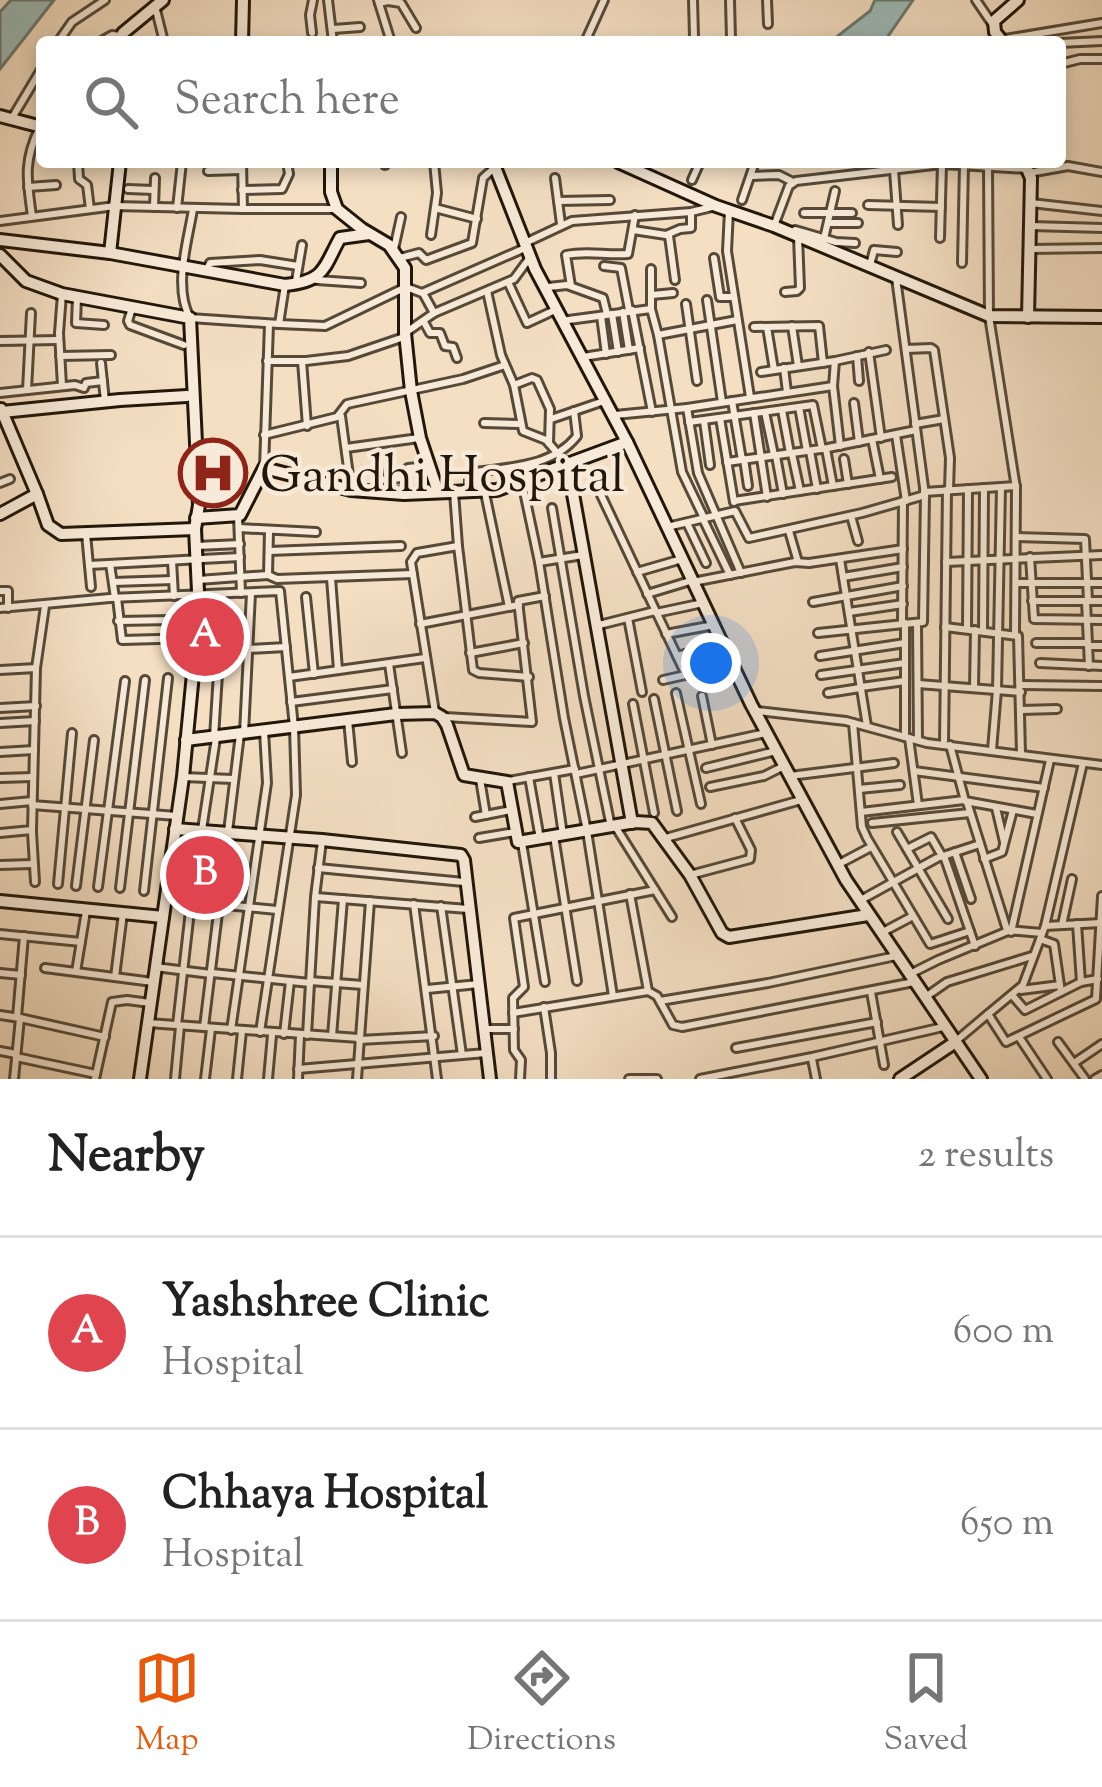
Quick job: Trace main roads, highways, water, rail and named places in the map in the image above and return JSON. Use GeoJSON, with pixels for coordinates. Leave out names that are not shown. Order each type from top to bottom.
{"type":"FeatureCollection","features":[{"type":"Feature","properties":{"kind":"water"},"geometry":{"type":"Polygon","coordinates":[[[11,0],[54,0],[0,69],[0,12],[11,0]]]}},
{"type":"Feature","properties":{"kind":"water"},"geometry":{"type":"Polygon","coordinates":[[[875,0],[913,0],[888,36],[838,36],[870,11],[875,0]]]}},
{"type":"Feature","properties":{"kind":"place","name":"Gandhi Hospital"},"geometry":{"type":"Point","coordinates":[213,473]}},
{"type":"Feature","properties":{"kind":"place","name":"Yashshree Clinic"},"geometry":{"type":"Point","coordinates":[205,637]}},
{"type":"Feature","properties":{"kind":"place","name":"Chhaya Hospital"},"geometry":{"type":"Point","coordinates":[205,875]}}]}
